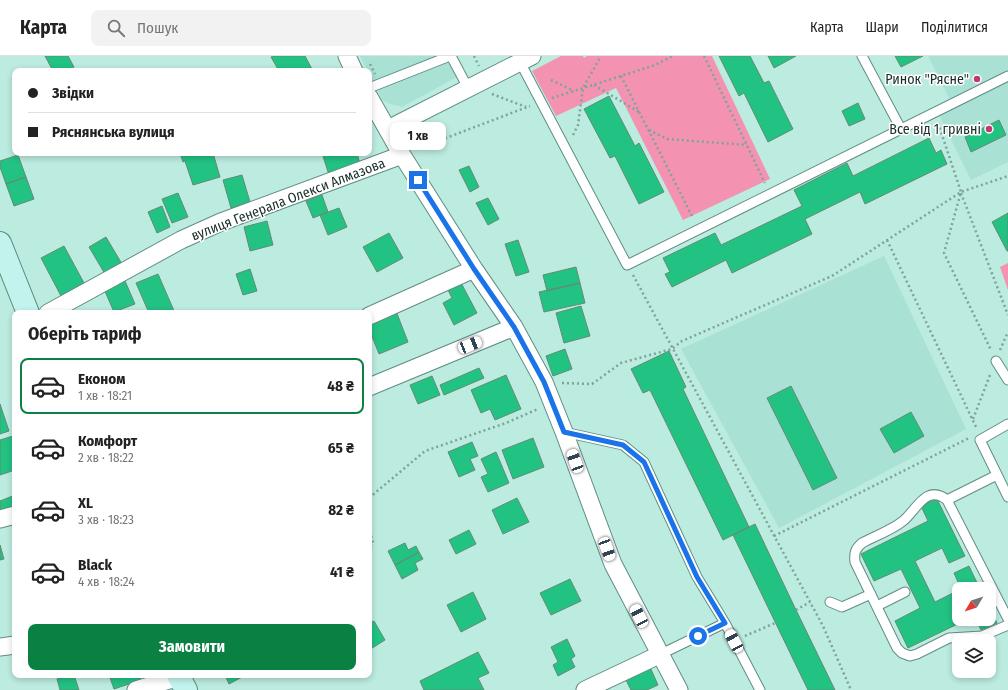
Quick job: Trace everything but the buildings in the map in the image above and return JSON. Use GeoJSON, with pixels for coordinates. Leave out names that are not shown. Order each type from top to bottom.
{"type":"FeatureCollection","features":[{"type":"Feature","properties":{"kind":"main road"},"geometry":{"type":"LineString","coordinates":[[0,243],[27,310]]}},
{"type":"Feature","properties":{"kind":"street"},"geometry":{"type":"LineString","coordinates":[[347,56],[353,68]]}},
{"type":"Feature","properties":{"kind":"street"},"geometry":{"type":"LineString","coordinates":[[388,129],[526,59]]}},
{"type":"Feature","properties":{"kind":"street"},"geometry":{"type":"LineString","coordinates":[[372,102],[402,155],[474,269],[514,327],[544,382],[613,564],[678,690]]}},
{"type":"Feature","properties":{"kind":"street","name":"вулиця Генерала Олекси Алмазова"},"geometry":{"type":"LineString","coordinates":[[53,310],[181,240],[221,222],[402,155]]}},
{"type":"Feature","properties":{"kind":"street"},"geometry":{"type":"LineString","coordinates":[[372,315],[474,269]]}},
{"type":"Feature","properties":{"kind":"street"},"geometry":{"type":"LineString","coordinates":[[372,386],[514,327]]}},
{"type":"Feature","properties":{"kind":"street"},"geometry":{"type":"LineString","coordinates":[[0,519],[12,516]]}},
{"type":"Feature","properties":{"kind":"street"},"geometry":{"type":"LineString","coordinates":[[0,646],[12,646]]}},
{"type":"Feature","properties":{"kind":"street"},"geometry":{"type":"LineString","coordinates":[[585,690],[659,655]]}},
{"type":"Feature","properties":{"kind":"street"},"geometry":{"type":"LineString","coordinates":[[136,690],[181,681]]}},
{"type":"Feature","properties":{"kind":"lane"},"geometry":{"type":"LineString","coordinates":[[372,87],[450,56],[468,88]]}},
{"type":"Feature","properties":{"kind":"lane"},"geometry":{"type":"LineString","coordinates":[[862,56],[901,129]]}},
{"type":"Feature","properties":{"kind":"lane"},"geometry":{"type":"LineString","coordinates":[[526,59],[542,102],[627,265],[1008,76]]}},
{"type":"Feature","properties":{"kind":"lane"},"geometry":{"type":"LineString","coordinates":[[996,361],[1008,380]]}},
{"type":"Feature","properties":{"kind":"lane"},"geometry":{"type":"LineString","coordinates":[[1008,424],[979,437],[1008,497]]}},
{"type":"Feature","properties":{"kind":"lane"},"geometry":{"type":"LineString","coordinates":[[564,432],[623,445],[644,462],[697,577],[725,623],[760,690]]}},
{"type":"Feature","properties":{"kind":"lane"},"geometry":{"type":"LineString","coordinates":[[947,500],[997,475]]}},
{"type":"Feature","properties":{"kind":"lane"},"geometry":{"type":"LineString","coordinates":[[1008,619],[947,500],[941,496],[935,495],[920,501],[903,521],[856,547],[854,554],[855,562],[897,648],[902,653],[910,656],[950,638],[982,636],[1008,625]]}},
{"type":"Feature","properties":{"kind":"lane"},"geometry":{"type":"LineString","coordinates":[[877,606],[905,592]]}},
{"type":"Feature","properties":{"kind":"lane"},"geometry":{"type":"LineString","coordinates":[[830,602],[842,607],[871,594]]}},
{"type":"Feature","properties":{"kind":"lane"},"geometry":{"type":"LineString","coordinates":[[659,655],[725,623]]}},
{"type":"Feature","properties":{"kind":"path"},"geometry":{"type":"LineString","coordinates":[[566,148],[578,125],[583,88],[601,56]]}},
{"type":"Feature","properties":{"kind":"path"},"geometry":{"type":"LineString","coordinates":[[402,155],[542,102],[655,65],[673,56]]}},
{"type":"Feature","properties":{"kind":"path"},"geometry":{"type":"LineString","coordinates":[[704,56],[770,194]]}},
{"type":"Feature","properties":{"kind":"path"},"geometry":{"type":"LineString","coordinates":[[621,76],[698,229]]}},
{"type":"Feature","properties":{"kind":"path"},"geometry":{"type":"LineString","coordinates":[[551,80],[575,91]]}},
{"type":"Feature","properties":{"kind":"path"},"geometry":{"type":"LineString","coordinates":[[593,85],[639,112]]}},
{"type":"Feature","properties":{"kind":"path"},"geometry":{"type":"LineString","coordinates":[[935,112],[960,192],[1008,315]]}},
{"type":"Feature","properties":{"kind":"path"},"geometry":{"type":"LineString","coordinates":[[648,130],[667,139],[747,145]]}},
{"type":"Feature","properties":{"kind":"path"},"geometry":{"type":"LineString","coordinates":[[544,382],[592,384],[621,362],[672,348],[682,341],[832,276],[960,192],[1008,176]]}},
{"type":"Feature","properties":{"kind":"path"},"geometry":{"type":"LineString","coordinates":[[960,192],[944,253],[996,361]]}},
{"type":"Feature","properties":{"kind":"path"},"geometry":{"type":"LineString","coordinates":[[774,536],[979,437],[973,419],[887,240]]}},
{"type":"Feature","properties":{"kind":"path"},"geometry":{"type":"LineString","coordinates":[[627,265],[810,602],[851,690]]}},
{"type":"Feature","properties":{"kind":"path"},"geometry":{"type":"LineString","coordinates":[[973,419],[1008,332]]}},
{"type":"Feature","properties":{"kind":"path"},"geometry":{"type":"LineString","coordinates":[[372,495],[425,451],[506,424],[552,402]]}},
{"type":"Feature","properties":{"kind":"path"},"geometry":{"type":"LineString","coordinates":[[796,610],[810,602]]}},
{"type":"Feature","properties":{"kind":"path"},"geometry":{"type":"LineString","coordinates":[[734,641],[775,622]]}},
{"type":"Feature","properties":{"kind":"shaded area"},"geometry":{"type":"Polygon","coordinates":[[[360,56],[446,56],[457,77],[402,107],[382,100],[372,80],[372,68],[366,68],[360,56]]]}},
{"type":"Feature","properties":{"kind":"shaded area"},"geometry":{"type":"Polygon","coordinates":[[[561,56],[583,56],[584,58],[587,56],[712,56],[770,179],[683,220],[616,88],[556,116],[532,71],[561,56]]]}},
{"type":"Feature","properties":{"kind":"shaded area"},"geometry":{"type":"Polygon","coordinates":[[[928,56],[1008,56],[1008,162],[971,180],[935,107],[952,104],[928,56]]]}},
{"type":"Feature","properties":{"kind":"shaded area"},"geometry":{"type":"Polygon","coordinates":[[[884,256],[966,429],[779,528],[681,349],[884,256]]]}},
{"type":"Feature","properties":{"kind":"shaded area"},"geometry":{"type":"Polygon","coordinates":[[[1008,263],[1008,290],[1000,267],[1008,263]]]}},
{"type":"Feature","properties":{"kind":"place","name":"Ринок \"Рясне\""},"geometry":{"type":"Point","coordinates":[977,79]}},
{"type":"Feature","properties":{"kind":"place","name":"Все від 1 гривні"},"geometry":{"type":"Point","coordinates":[989,129]}},
{"type":"Feature","properties":{"kind":"route"},"geometry":{"type":"LineString","coordinates":[[418,180],[474,269],[514,327],[544,382],[564,432],[623,445],[644,462],[697,577],[725,623],[698,636]]}}]}
